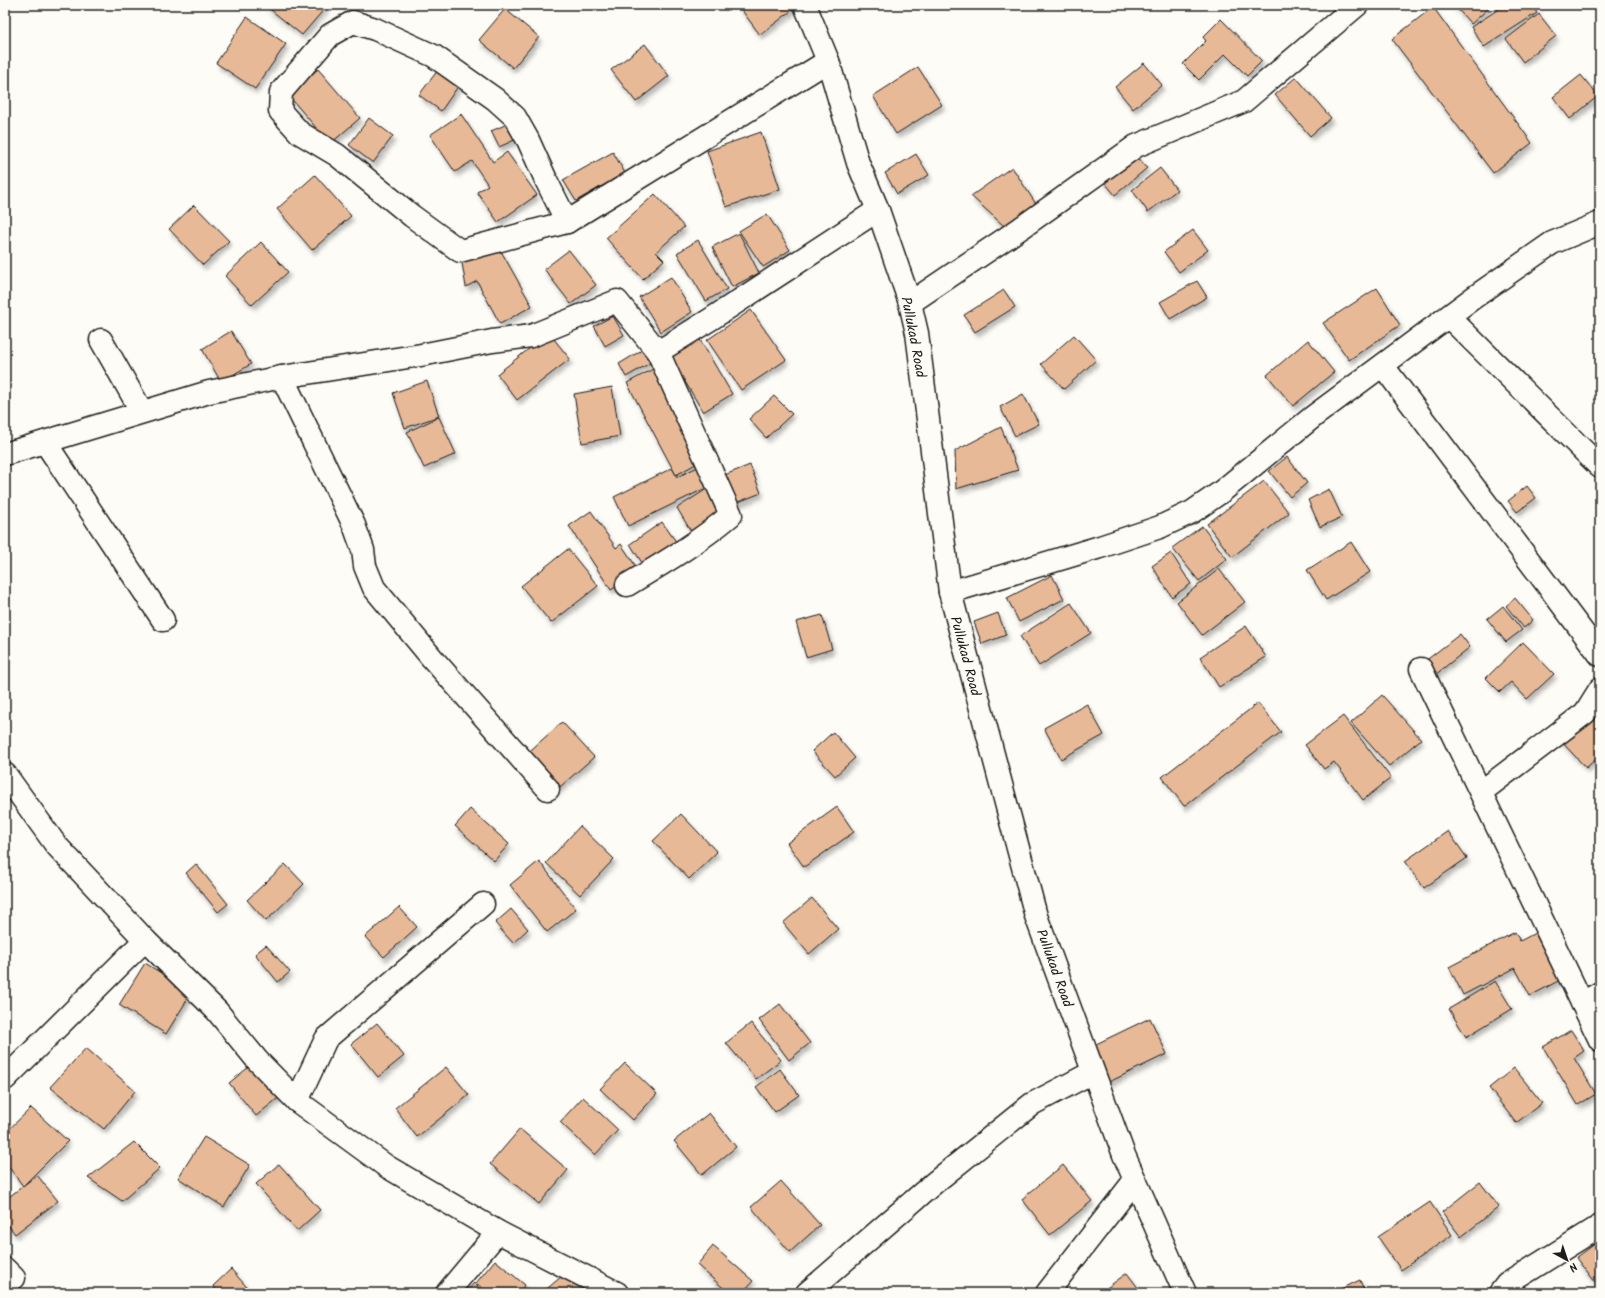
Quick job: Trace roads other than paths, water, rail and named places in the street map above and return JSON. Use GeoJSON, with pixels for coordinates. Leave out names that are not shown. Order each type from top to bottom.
{"type":"FeatureCollection","features":[{"type":"Feature","properties":{"kind":"street","name":"Pullukad Road"},"geometry":{"type":"LineString","coordinates":[[805,5],[828,61],[858,163],[878,210],[910,303],[917,333],[950,592],[1036,916],[1093,1072],[1135,1180],[1185,1293]]}},
{"type":"Feature","properties":{"kind":"street"},"geometry":{"type":"LineString","coordinates":[[910,303],[1021,228],[1136,146],[1244,101],[1357,5]]}},
{"type":"Feature","properties":{"kind":"street"},"geometry":{"type":"LineString","coordinates":[[567,222],[528,140],[515,117],[495,99],[434,56],[375,29],[353,22],[330,35],[281,92],[280,111],[300,133],[336,155],[412,216],[460,251],[567,222],[828,61]]}},
{"type":"Feature","properties":{"kind":"street"},"geometry":{"type":"LineString","coordinates":[[658,352],[711,320],[878,210]]}},
{"type":"Feature","properties":{"kind":"street"},"geometry":{"type":"LineString","coordinates":[[950,592],[1160,527],[1192,512],[1221,492],[1314,416],[1552,243],[1600,223]]}},
{"type":"Feature","properties":{"kind":"street"},"geometry":{"type":"LineString","coordinates":[[5,454],[209,392],[492,341],[531,336],[617,301],[658,352],[731,515],[709,534],[680,554],[628,584]]}},
{"type":"Feature","properties":{"kind":"street"},"geometry":{"type":"LineString","coordinates":[[1449,317],[1600,467]]}},
{"type":"Feature","properties":{"kind":"street"},"geometry":{"type":"LineString","coordinates":[[101,340],[142,412]]}},
{"type":"Feature","properties":{"kind":"street"},"geometry":{"type":"LineString","coordinates":[[1383,366],[1600,655]]}},
{"type":"Feature","properties":{"kind":"street"},"geometry":{"type":"LineString","coordinates":[[282,378],[354,525],[363,550],[365,566],[374,588],[432,658],[548,789]]}},
{"type":"Feature","properties":{"kind":"street"},"geometry":{"type":"LineString","coordinates":[[45,442],[163,620]]}},
{"type":"Feature","properties":{"kind":"street"},"geometry":{"type":"LineString","coordinates":[[1421,669],[1481,792],[1591,998],[1600,1040]]}},
{"type":"Feature","properties":{"kind":"street"},"geometry":{"type":"LineString","coordinates":[[1481,792],[1585,713],[1600,689]]}},
{"type":"Feature","properties":{"kind":"street"},"geometry":{"type":"LineString","coordinates":[[5,774],[56,845],[145,940],[217,1011],[257,1060],[297,1101],[386,1166],[498,1232],[616,1293]]}},
{"type":"Feature","properties":{"kind":"street"},"geometry":{"type":"LineString","coordinates":[[297,1101],[326,1039],[483,904]]}},
{"type":"Feature","properties":{"kind":"street"},"geometry":{"type":"LineString","coordinates":[[5,1079],[145,940]]}},
{"type":"Feature","properties":{"kind":"street"},"geometry":{"type":"LineString","coordinates":[[807,1293],[934,1183],[1032,1104],[1093,1072]]}},
{"type":"Feature","properties":{"kind":"street"},"geometry":{"type":"LineString","coordinates":[[1047,1293],[1135,1180]]}},
{"type":"Feature","properties":{"kind":"street"},"geometry":{"type":"LineString","coordinates":[[1500,1293],[1507,1284],[1600,1226]]}},
{"type":"Feature","properties":{"kind":"street"},"geometry":{"type":"LineString","coordinates":[[447,1293],[498,1232]]}}]}
